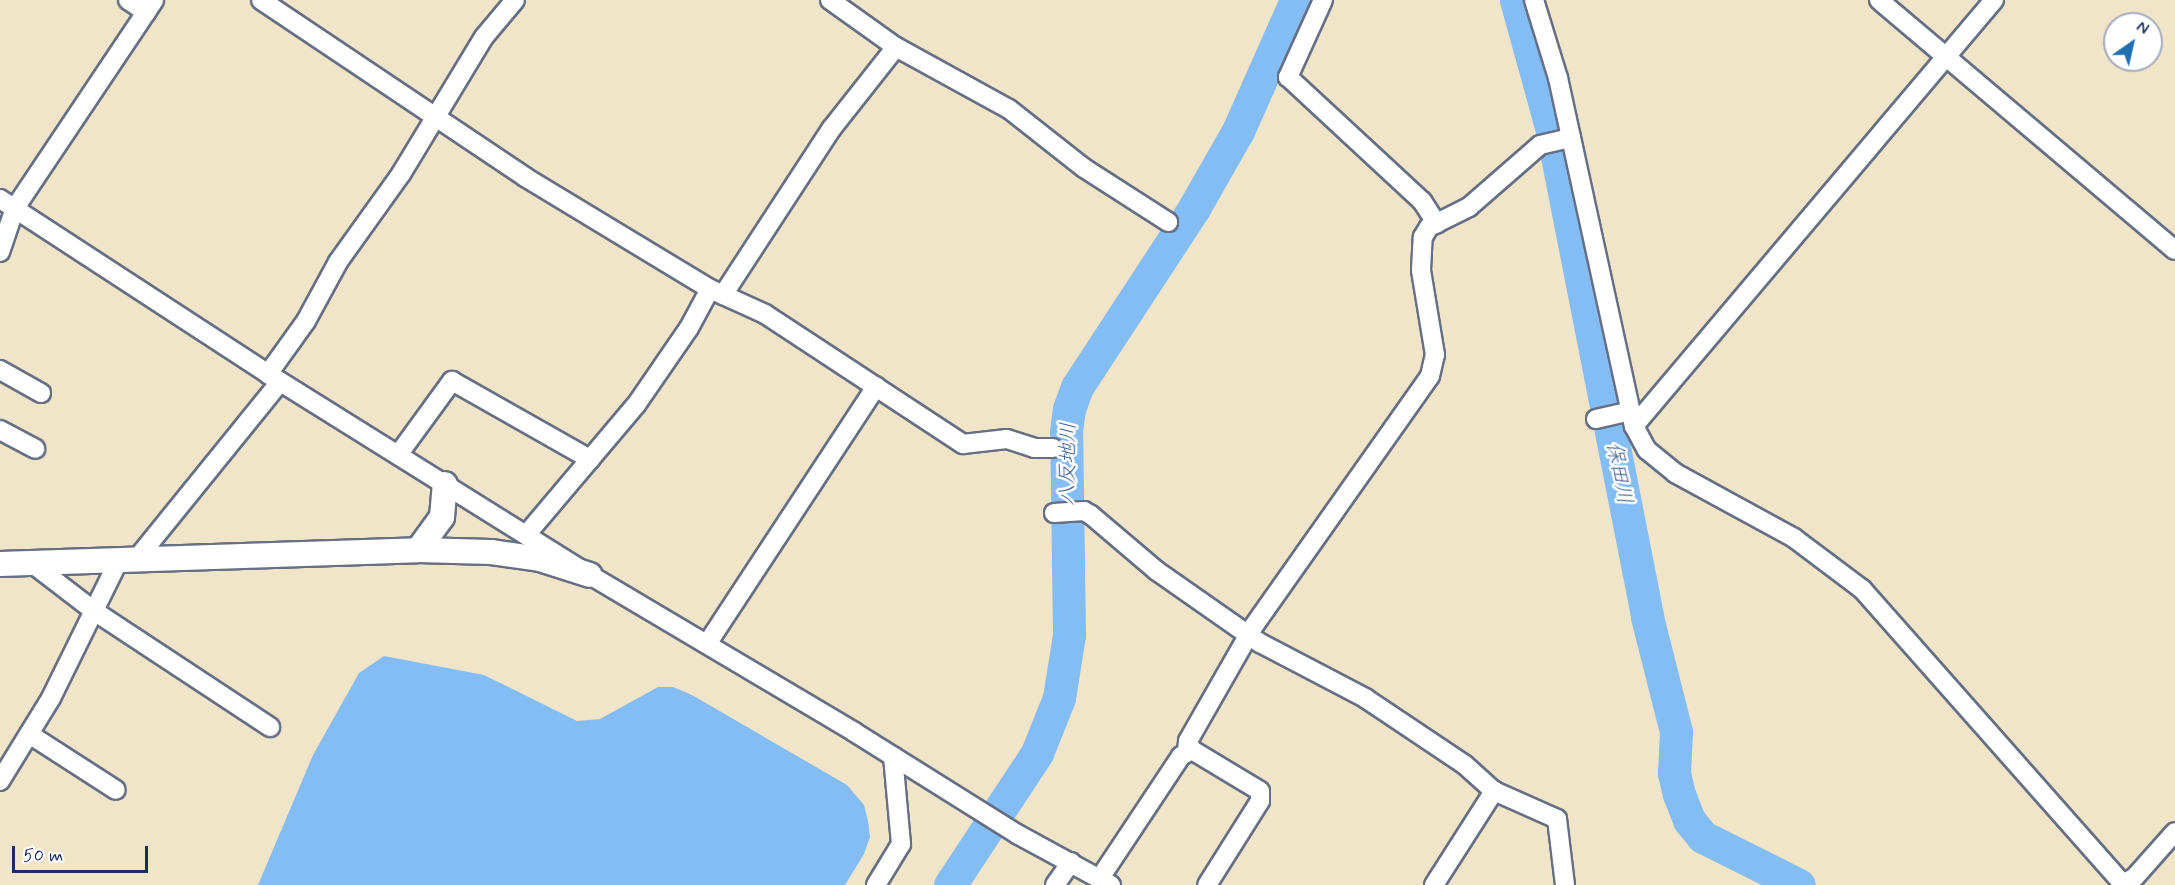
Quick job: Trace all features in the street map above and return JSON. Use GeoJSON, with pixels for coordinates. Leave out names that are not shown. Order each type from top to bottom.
{"type":"FeatureCollection","features":[{"type":"Feature","properties":{"kind":"street"},"geometry":{"type":"LineString","coordinates":[[0,252],[7,203],[150,6],[128,0]]}},
{"type":"Feature","properties":{"kind":"street"},"geometry":{"type":"LineString","coordinates":[[261,0],[525,177],[717,292],[765,314],[963,444],[1007,439],[1034,448],[1053,448]]}},
{"type":"Feature","properties":{"kind":"street"},"geometry":{"type":"LineString","coordinates":[[0,781],[29,734],[94,611],[126,561],[274,378],[338,262],[401,174],[484,37],[515,0]]}},
{"type":"Feature","properties":{"kind":"street"},"geometry":{"type":"LineString","coordinates":[[830,0],[896,47],[1009,109],[1084,168],[1168,222]]}},
{"type":"Feature","properties":{"kind":"street"},"geometry":{"type":"LineString","coordinates":[[1323,0],[1288,77],[1422,201],[1437,224]]}},
{"type":"Feature","properties":{"kind":"street"},"geometry":{"type":"LineString","coordinates":[[1534,0],[1558,78],[1561,140],[1615,418],[1647,450],[1675,473],[1794,538],[1862,589],[2122,885],[2135,877],[2175,832]]}},
{"type":"Feature","properties":{"kind":"street"},"geometry":{"type":"LineString","coordinates":[[1879,0],[2175,250]]}},
{"type":"Feature","properties":{"kind":"street"},"geometry":{"type":"LineString","coordinates":[[1615,418],[1946,56],[1994,0]]}},
{"type":"Feature","properties":{"kind":"street"},"geometry":{"type":"LineString","coordinates":[[526,535],[636,405],[832,128],[896,47]]}},
{"type":"Feature","properties":{"kind":"street"},"geometry":{"type":"LineString","coordinates":[[7,203],[274,378],[526,535],[893,756],[1009,829],[1105,882],[1187,751],[1188,741],[1250,634],[1430,376],[1435,355],[1419,250],[1429,227],[1469,207],[1561,140]]}},
{"type":"Feature","properties":{"kind":"street"},"geometry":{"type":"LineString","coordinates":[[0,370],[41,393]]}},
{"type":"Feature","properties":{"kind":"street"},"geometry":{"type":"LineString","coordinates":[[398,455],[452,381],[590,459]]}},
{"type":"Feature","properties":{"kind":"street"},"geometry":{"type":"LineString","coordinates":[[707,644],[876,387]]}},
{"type":"Feature","properties":{"kind":"street"},"geometry":{"type":"LineString","coordinates":[[0,430],[23,447]]}},
{"type":"Feature","properties":{"kind":"street"},"geometry":{"type":"LineString","coordinates":[[418,550],[442,517],[445,484]]}},
{"type":"Feature","properties":{"kind":"street"},"geometry":{"type":"LineString","coordinates":[[1056,513],[1079,512],[1115,532],[1157,571],[1250,634],[1365,698],[1465,765],[1494,791],[1557,819],[1565,885]]}},
{"type":"Feature","properties":{"kind":"street"},"geometry":{"type":"LineString","coordinates":[[11,562],[126,561],[418,550],[491,552],[540,559],[591,575]]}},
{"type":"Feature","properties":{"kind":"street"},"geometry":{"type":"LineString","coordinates":[[11,562],[94,611],[270,727]]}},
{"type":"Feature","properties":{"kind":"street"},"geometry":{"type":"LineString","coordinates":[[29,734],[116,790]]}},
{"type":"Feature","properties":{"kind":"street"},"geometry":{"type":"LineString","coordinates":[[1187,751],[1202,753],[1260,791],[1260,801],[1207,885]]}},
{"type":"Feature","properties":{"kind":"street"},"geometry":{"type":"LineString","coordinates":[[876,885],[901,844],[893,756]]}},
{"type":"Feature","properties":{"kind":"street"},"geometry":{"type":"LineString","coordinates":[[1434,885],[1494,791]]}},
{"type":"Feature","properties":{"kind":"street"},"geometry":{"type":"LineString","coordinates":[[1055,885],[1071,862]]}},
{"type":"Feature","properties":{"kind":"water"},"geometry":{"type":"Polygon","coordinates":[[[384,656],[484,675],[577,721],[600,719],[658,687],[673,687],[692,695],[847,785],[864,805],[868,821],[870,837],[864,854],[845,885],[258,885],[313,755],[359,673],[384,656]]]}},
{"type":"Feature","properties":{"kind":"waterway","name":"八反地川"},"geometry":{"type":"LineString","coordinates":[[950,885],[1037,753],[1059,698],[1069,635],[1066,432],[1069,409],[1077,387],[1194,208],[1238,131],[1296,0]]}},
{"type":"Feature","properties":{"kind":"waterway","name":"保田川"},"geometry":{"type":"LineString","coordinates":[[1516,0],[1552,131],[1647,617],[1676,732],[1674,773],[1679,794],[1689,820],[1703,837],[1799,885]]}}]}
